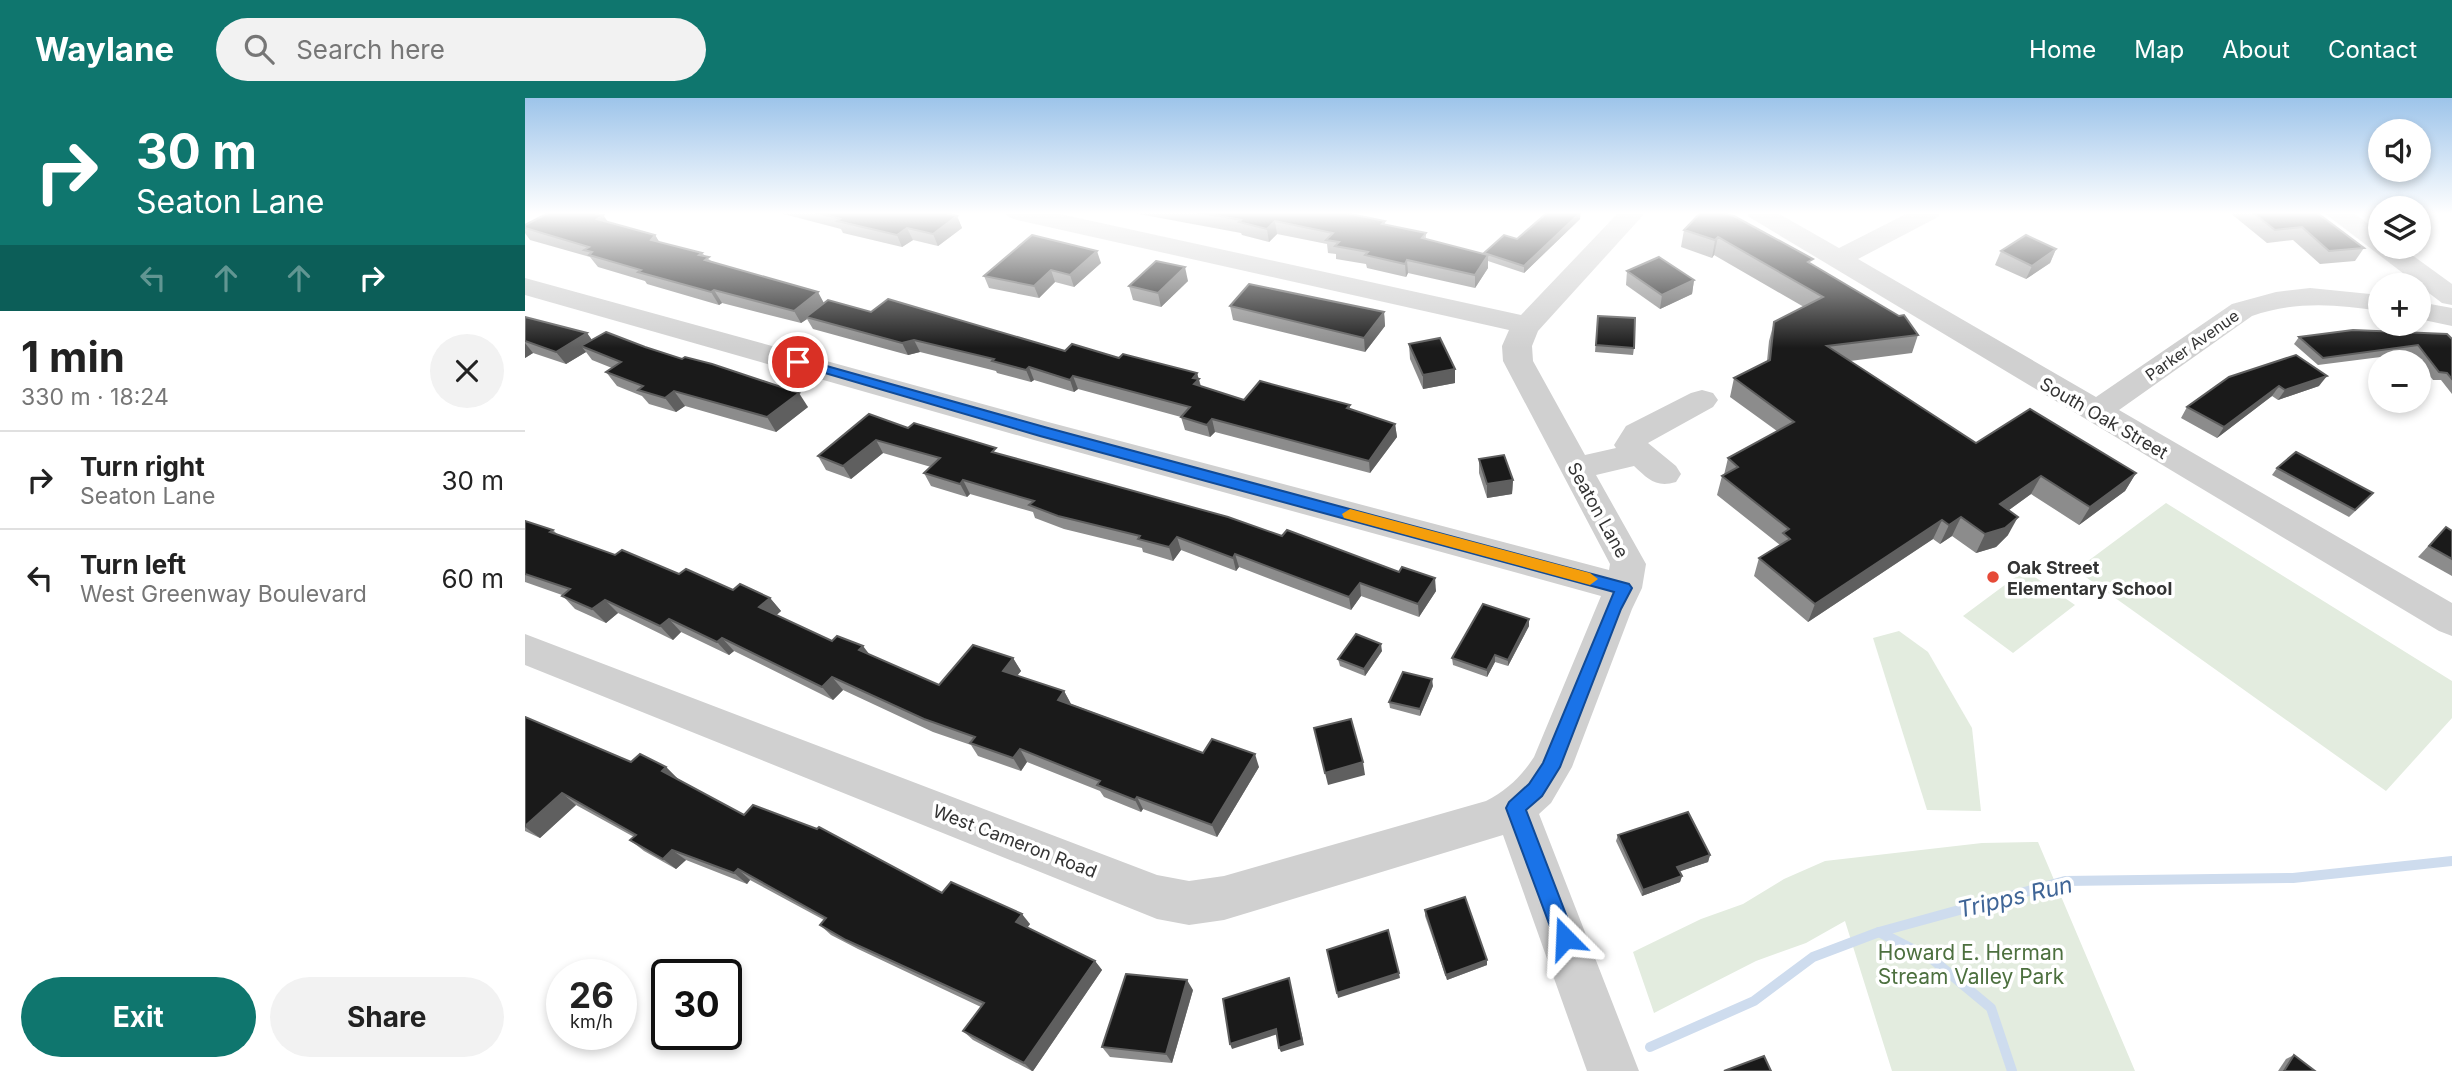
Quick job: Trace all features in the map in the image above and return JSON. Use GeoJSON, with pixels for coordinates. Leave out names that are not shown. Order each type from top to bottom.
{"type":"FeatureCollection","features":[{"type":"Feature","properties":{"kind":"street"},"geometry":{"type":"LineString","coordinates":[[1222,257],[1527,325]]}},
{"type":"Feature","properties":{"kind":"street","name":"Seaton Lane"},"geometry":{"type":"LineString","coordinates":[[1515,808],[1536,790],[1551,767],[1613,609],[1624,588],[1628,564],[1518,361],[1516,349],[1520,334],[1527,325],[1590,257]]}},
{"type":"Feature","properties":{"kind":"street","name":"South Oak Street"},"geometry":{"type":"LineString","coordinates":[[1836,257],[2452,621]]}},
{"type":"Feature","properties":{"kind":"street"},"geometry":{"type":"LineString","coordinates":[[2401,259],[2452,297]]}},
{"type":"Feature","properties":{"kind":"street"},"geometry":{"type":"LineString","coordinates":[[525,286],[1045,432],[1624,588]]}},
{"type":"Feature","properties":{"kind":"street","name":"Parker Avenue"},"geometry":{"type":"LineString","coordinates":[[2095,412],[2242,310],[2257,303],[2312,296],[2368,302]]}},
{"type":"Feature","properties":{"kind":"street"},"geometry":{"type":"LineString","coordinates":[[2431,313],[2452,317]]}},
{"type":"Feature","properties":{"kind":"street"},"geometry":{"type":"LineString","coordinates":[[1575,468],[1652,464],[1630,444],[1637,434],[1702,400]]}},
{"type":"Feature","properties":{"kind":"street","name":"West Cameron Road"},"geometry":{"type":"LineString","coordinates":[[525,649],[1157,897],[1189,903],[1224,898],[1496,818],[1515,808]]}},
{"type":"Feature","properties":{"kind":"street"},"geometry":{"type":"LineString","coordinates":[[1515,808],[1613,1071]]}},
{"type":"Feature","properties":{"kind":"green space"},"geometry":{"type":"Polygon","coordinates":[[[2166,503],[2452,681],[2452,718],[2386,791],[2076,570],[2166,503]]]}},
{"type":"Feature","properties":{"kind":"green space"},"geometry":{"type":"Polygon","coordinates":[[[2025,570],[2075,605],[2013,653],[1963,616],[2025,570]]]}},
{"type":"Feature","properties":{"kind":"green space"},"geometry":{"type":"Polygon","coordinates":[[[1899,631],[1928,652],[1972,728],[1981,811],[1927,810],[1873,638],[1899,631]]]}},
{"type":"Feature","properties":{"kind":"green space","name":"Howard E. Herman Stream Valley Park"},"geometry":{"type":"Polygon","coordinates":[[[2038,842],[2135,1071],[1892,1071],[1845,921],[1806,943],[1756,961],[1654,1013],[1633,952],[1701,919],[1743,904],[1784,879],[1825,861],[1982,843],[2038,842]]]}},
{"type":"Feature","properties":{"kind":"building"},"geometry":{"type":"Polygon","coordinates":[[[597,257],[708,257],[705,260],[818,292],[794,311],[638,272],[641,270],[597,257]]]}},
{"type":"Feature","properties":{"kind":"building"},"geometry":{"type":"Polygon","coordinates":[[[1006,257],[1090,257],[1070,275],[1051,270],[1034,286],[984,276],[1006,257]]]}},
{"type":"Feature","properties":{"kind":"building"},"geometry":{"type":"Polygon","coordinates":[[[1376,257],[1486,257],[1475,275],[1407,260],[1405,264],[1376,257]]]}},
{"type":"Feature","properties":{"kind":"building"},"geometry":{"type":"Polygon","coordinates":[[[1498,257],[1533,257],[1524,266],[1498,257]]]}},
{"type":"Feature","properties":{"kind":"building"},"geometry":{"type":"Polygon","coordinates":[[[1660,257],[1694,280],[1662,295],[1627,271],[1660,257]]]}},
{"type":"Feature","properties":{"kind":"building"},"geometry":{"type":"Polygon","coordinates":[[[1754,257],[1810,257],[1813,259],[1808,262],[1899,316],[1904,315],[1918,335],[1827,346],[1976,443],[2030,409],[2136,473],[2090,507],[2041,476],[2000,504],[2018,517],[2005,528],[1985,534],[1961,517],[1949,525],[1942,520],[1815,604],[1759,558],[1790,539],[1783,533],[1789,529],[1722,476],[1738,467],[1728,458],[1794,422],[1734,378],[1770,360],[1774,322],[1823,297],[1754,257]]]}},
{"type":"Feature","properties":{"kind":"building"},"geometry":{"type":"Polygon","coordinates":[[[2014,257],[2044,257],[2032,266],[2014,257]]]}},
{"type":"Feature","properties":{"kind":"building"},"geometry":{"type":"Polygon","coordinates":[[[1156,261],[1185,267],[1158,293],[1129,286],[1156,261]]]}},
{"type":"Feature","properties":{"kind":"building"},"geometry":{"type":"Polygon","coordinates":[[[1249,284],[1384,312],[1364,338],[1230,306],[1249,284]]]}},
{"type":"Feature","properties":{"kind":"building"},"geometry":{"type":"Polygon","coordinates":[[[888,299],[1065,351],[1072,344],[1119,358],[1123,354],[1197,373],[1193,378],[1199,379],[1194,384],[1244,400],[1260,381],[1350,405],[1347,408],[1395,424],[1369,461],[1212,419],[1207,425],[1181,417],[1190,407],[1073,376],[1070,380],[1029,367],[1026,370],[992,361],[994,359],[914,340],[902,343],[806,317],[828,300],[871,312],[888,299]]]}},
{"type":"Feature","properties":{"kind":"building"},"geometry":{"type":"Polygon","coordinates":[[[1598,316],[1635,318],[1634,348],[1596,345],[1598,316]]]}},
{"type":"Feature","properties":{"kind":"building"},"geometry":{"type":"Polygon","coordinates":[[[525,317],[587,333],[556,352],[525,341],[525,317]]]}},
{"type":"Feature","properties":{"kind":"building"},"geometry":{"type":"Polygon","coordinates":[[[2353,330],[2368,331],[2368,336],[2447,334],[2452,339],[2452,379],[2447,373],[2439,372],[2431,362],[2431,350],[2422,350],[2418,345],[2323,358],[2299,337],[2353,330]]]}},
{"type":"Feature","properties":{"kind":"building"},"geometry":{"type":"Polygon","coordinates":[[[606,332],[682,359],[685,357],[712,364],[799,393],[767,417],[674,391],[665,398],[638,390],[643,386],[606,372],[621,362],[581,346],[606,332]]]}},
{"type":"Feature","properties":{"kind":"building"},"geometry":{"type":"Polygon","coordinates":[[[1440,338],[1455,369],[1423,375],[1409,344],[1440,338]]]}},
{"type":"Feature","properties":{"kind":"building"},"geometry":{"type":"Polygon","coordinates":[[[2296,355],[2327,376],[2285,390],[2279,386],[2224,427],[2187,407],[2229,377],[2296,355]]]}},
{"type":"Feature","properties":{"kind":"building"},"geometry":{"type":"Polygon","coordinates":[[[869,414],[908,428],[914,423],[996,448],[992,452],[1228,517],[1282,536],[1287,530],[1399,572],[1402,567],[1435,578],[1418,604],[1360,583],[1349,597],[1235,554],[1233,558],[1177,537],[1169,547],[1138,539],[1140,536],[1058,516],[1029,505],[1034,501],[963,480],[960,484],[924,473],[940,458],[876,440],[843,466],[818,456],[869,414]]]}},
{"type":"Feature","properties":{"kind":"building"},"geometry":{"type":"Polygon","coordinates":[[[2296,452],[2373,493],[2355,510],[2277,468],[2296,452]]]}},
{"type":"Feature","properties":{"kind":"building"},"geometry":{"type":"Polygon","coordinates":[[[1504,455],[1513,480],[1487,484],[1479,459],[1504,455]]]}},
{"type":"Feature","properties":{"kind":"building"},"geometry":{"type":"Polygon","coordinates":[[[525,521],[615,555],[622,550],[679,574],[686,569],[733,590],[740,584],[770,598],[759,607],[832,641],[837,636],[863,646],[859,650],[939,685],[973,645],[1013,658],[1003,671],[1064,691],[1058,700],[1203,753],[1212,739],[1255,754],[1212,825],[1097,785],[1100,781],[1020,749],[1013,758],[970,743],[975,737],[924,719],[832,677],[822,687],[722,638],[717,642],[669,619],[660,626],[605,600],[592,609],[562,596],[570,589],[525,574],[525,521]]]}},
{"type":"Feature","properties":{"kind":"building"},"geometry":{"type":"Polygon","coordinates":[[[2446,527],[2452,531],[2452,559],[2429,546],[2446,527]]]}},
{"type":"Feature","properties":{"kind":"building"},"geometry":{"type":"Polygon","coordinates":[[[1483,604],[1529,619],[1508,660],[1495,655],[1487,670],[1452,658],[1483,604]]]}},
{"type":"Feature","properties":{"kind":"building"},"geometry":{"type":"Polygon","coordinates":[[[1356,634],[1381,644],[1364,669],[1338,659],[1356,634]]]}},
{"type":"Feature","properties":{"kind":"building"},"geometry":{"type":"Polygon","coordinates":[[[1403,672],[1432,679],[1420,709],[1389,702],[1403,672]]]}},
{"type":"Feature","properties":{"kind":"building"},"geometry":{"type":"Polygon","coordinates":[[[525,717],[631,762],[640,754],[666,767],[662,771],[744,815],[753,805],[817,829],[819,827],[942,893],[951,882],[1022,914],[1016,922],[1095,961],[1024,1063],[963,1031],[984,1003],[846,940],[820,925],[826,918],[738,869],[734,873],[672,850],[663,859],[630,840],[636,835],[562,793],[525,826],[525,717]]]}},
{"type":"Feature","properties":{"kind":"building"},"geometry":{"type":"Polygon","coordinates":[[[1351,719],[1363,762],[1325,773],[1314,728],[1351,719]]]}},
{"type":"Feature","properties":{"kind":"building"},"geometry":{"type":"Polygon","coordinates":[[[1688,812],[1710,855],[1677,867],[1682,876],[1643,890],[1618,835],[1688,812]]]}},
{"type":"Feature","properties":{"kind":"building"},"geometry":{"type":"Polygon","coordinates":[[[1465,897],[1487,960],[1446,975],[1425,910],[1465,897]]]}},
{"type":"Feature","properties":{"kind":"building"},"geometry":{"type":"Polygon","coordinates":[[[1388,930],[1399,973],[1337,993],[1327,950],[1388,930]]]}},
{"type":"Feature","properties":{"kind":"building"},"geometry":{"type":"Polygon","coordinates":[[[1126,974],[1187,980],[1166,1054],[1102,1047],[1126,974]]]}},
{"type":"Feature","properties":{"kind":"building"},"geometry":{"type":"Polygon","coordinates":[[[1289,978],[1302,1040],[1279,1048],[1276,1029],[1230,1044],[1223,999],[1289,978]]]}},
{"type":"Feature","properties":{"kind":"building"},"geometry":{"type":"Polygon","coordinates":[[[2294,1055],[2315,1071],[2284,1071],[2294,1055]]]}},
{"type":"Feature","properties":{"kind":"building"},"geometry":{"type":"Polygon","coordinates":[[[1764,1056],[1771,1071],[1724,1071],[1764,1056]]]}},
{"type":"Feature","properties":{"kind":"waterway","name":"Tripps Run"},"geometry":{"type":"LineString","coordinates":[[1879,932],[2065,881],[2293,878],[2452,861]]}},
{"type":"Feature","properties":{"kind":"waterway","name":"Tripps Run"},"geometry":{"type":"LineString","coordinates":[[1650,1047],[1754,1001],[1813,957],[1879,932]]}},
{"type":"Feature","properties":{"kind":"waterway"},"geometry":{"type":"LineString","coordinates":[[1879,932],[1932,959],[1991,1008],[2012,1071]]}},
{"type":"Feature","properties":{"kind":"slow traffic"},"geometry":{"type":"LineString","coordinates":[[1350,514],[1590,579]]}},
{"type":"Feature","properties":{"kind":"place","name":"Oak Street Elementary School"},"geometry":{"type":"Point","coordinates":[1993,577]}},
{"type":"Feature","properties":{"kind":"route"},"geometry":{"type":"LineString","coordinates":[[798,362],[1045,432],[1624,588],[1613,609],[1551,767],[1536,790],[1515,808],[1565,938]]}}]}
